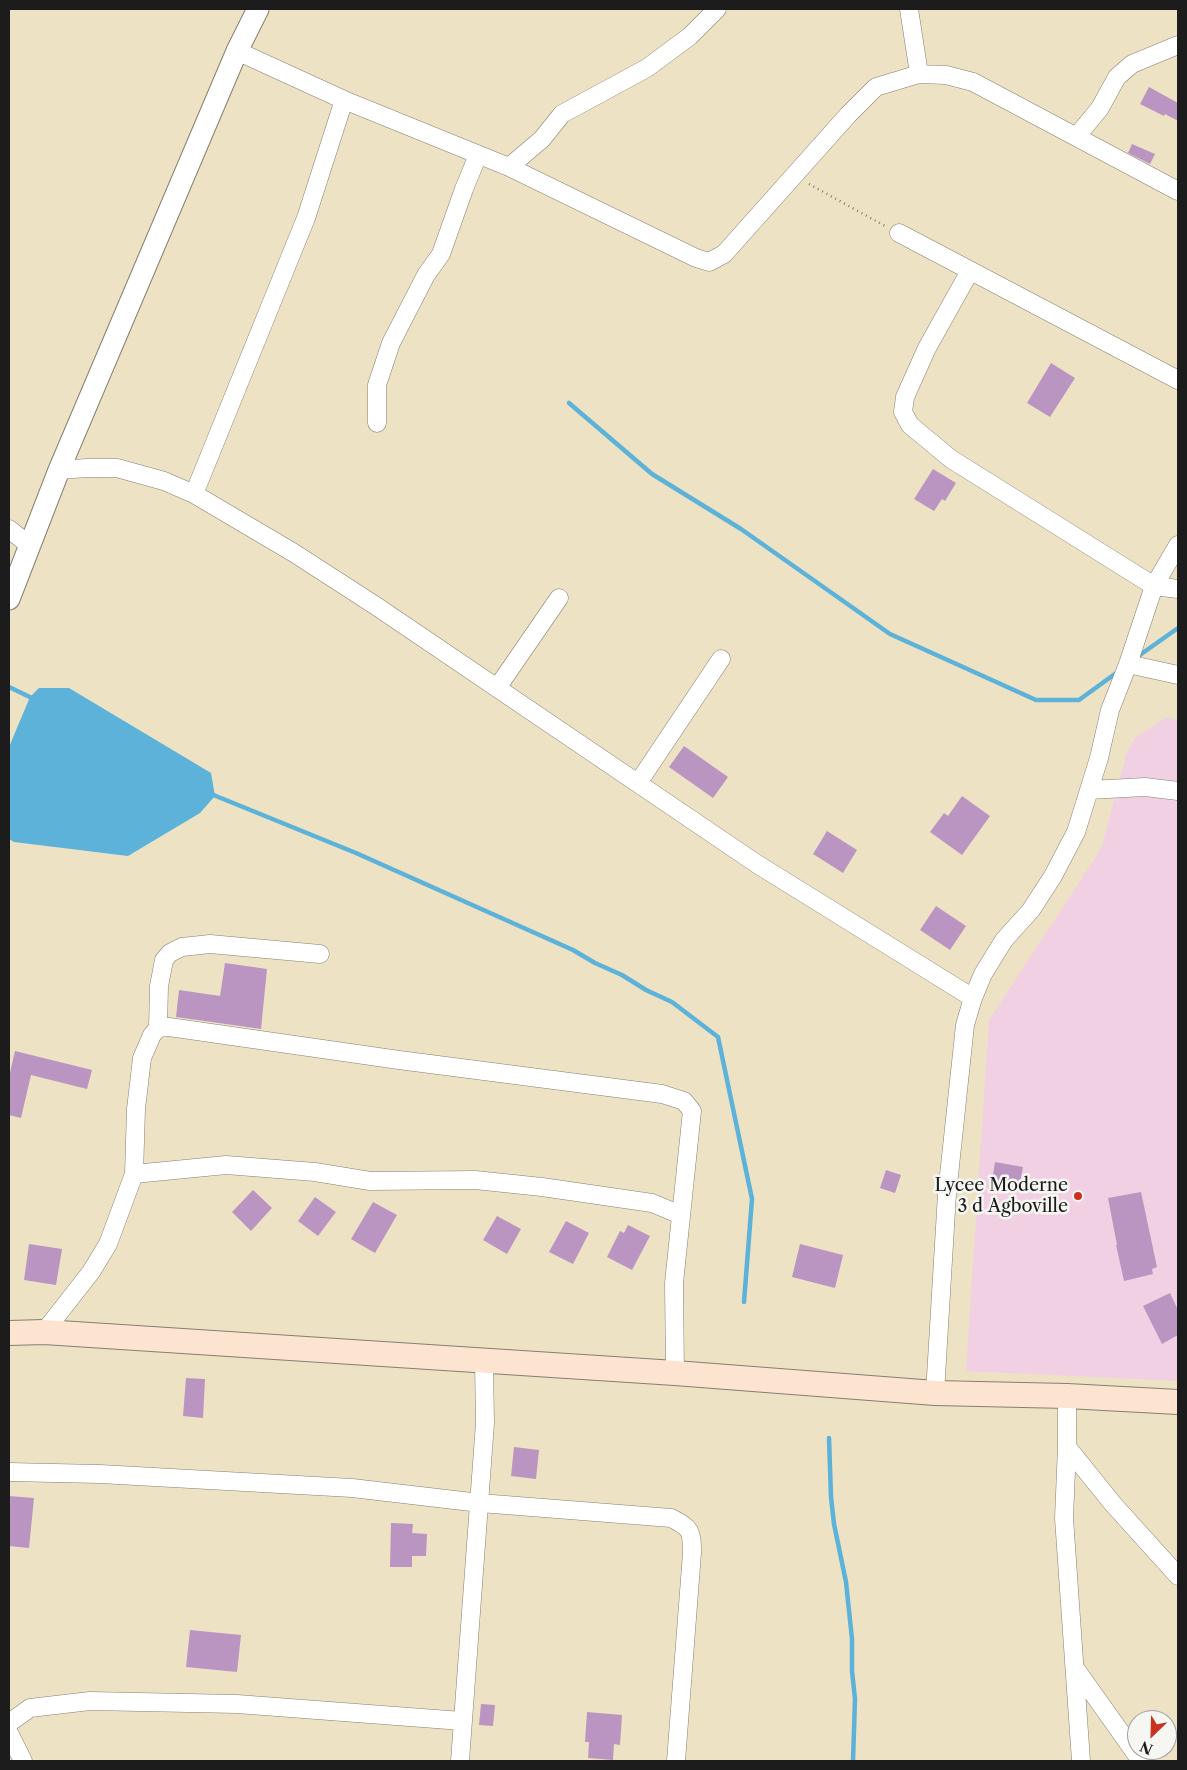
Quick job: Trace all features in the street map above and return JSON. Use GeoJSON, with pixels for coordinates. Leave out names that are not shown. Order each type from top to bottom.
{"type":"FeatureCollection","features":[{"type":"Feature","properties":{"kind":"main road"},"geometry":{"type":"LineString","coordinates":[[9,1333],[44,1332],[935,1393],[1067,1396],[1178,1402]]}},
{"type":"Feature","properties":{"kind":"street"},"geometry":{"type":"LineString","coordinates":[[9,599],[58,470],[237,51],[258,9]]}},
{"type":"Feature","properties":{"kind":"street"},"geometry":{"type":"LineString","coordinates":[[509,167],[542,139],[562,114],[647,68],[690,36],[717,9]]}},
{"type":"Feature","properties":{"kind":"street"},"geometry":{"type":"LineString","coordinates":[[908,9],[919,74]]}},
{"type":"Feature","properties":{"kind":"street"},"geometry":{"type":"LineString","coordinates":[[1077,136],[1100,108],[1117,77],[1132,64],[1178,45]]}},
{"type":"Feature","properties":{"kind":"street"},"geometry":{"type":"LineString","coordinates":[[237,51],[344,100],[509,167],[696,258],[709,262],[724,254],[848,114],[876,88],[919,74],[946,75],[973,82],[1178,191]]}},
{"type":"Feature","properties":{"kind":"street"},"geometry":{"type":"LineString","coordinates":[[194,494],[306,218],[344,100]]}},
{"type":"Feature","properties":{"kind":"street"},"geometry":{"type":"LineString","coordinates":[[377,423],[377,385],[391,343],[426,275],[441,254],[478,155]]}},
{"type":"Feature","properties":{"kind":"street"},"geometry":{"type":"LineString","coordinates":[[899,233],[1178,380]]}},
{"type":"Feature","properties":{"kind":"street"},"geometry":{"type":"LineString","coordinates":[[970,271],[927,348],[905,396],[903,412],[910,425],[951,459],[1154,586],[1178,589]]}},
{"type":"Feature","properties":{"kind":"street"},"geometry":{"type":"LineString","coordinates":[[58,470],[117,468],[164,481],[194,494],[294,553],[360,595],[757,864],[973,998]]}},
{"type":"Feature","properties":{"kind":"street"},"geometry":{"type":"LineString","coordinates":[[9,529],[29,545]]}},
{"type":"Feature","properties":{"kind":"street"},"geometry":{"type":"LineString","coordinates":[[935,1393],[947,1194],[965,1025],[982,974],[998,949],[1031,910],[1076,832],[1100,758],[1110,710],[1128,664],[1154,586],[1178,545]]}},
{"type":"Feature","properties":{"kind":"street"},"geometry":{"type":"LineString","coordinates":[[497,688],[559,598]]}},
{"type":"Feature","properties":{"kind":"street"},"geometry":{"type":"LineString","coordinates":[[638,783],[721,659]]}},
{"type":"Feature","properties":{"kind":"street"},"geometry":{"type":"LineString","coordinates":[[1128,664],[1178,675]]}},
{"type":"Feature","properties":{"kind":"street"},"geometry":{"type":"LineString","coordinates":[[1090,790],[1145,787],[1178,791]]}},
{"type":"Feature","properties":{"kind":"street"},"geometry":{"type":"LineString","coordinates":[[44,1332],[91,1272],[108,1244],[134,1174],[136,1109],[142,1058],[152,1035],[158,1028],[159,986],[164,960],[170,953],[182,948],[210,944],[320,954]]}},
{"type":"Feature","properties":{"kind":"street"},"geometry":{"type":"LineString","coordinates":[[158,1028],[168,1027],[399,1060],[662,1094],[684,1101],[692,1112],[674,1283],[675,1374]]}},
{"type":"Feature","properties":{"kind":"street"},"geometry":{"type":"LineString","coordinates":[[134,1174],[226,1165],[315,1172],[370,1181],[475,1180],[542,1187],[652,1203],[681,1215]]}},
{"type":"Feature","properties":{"kind":"street"},"geometry":{"type":"LineString","coordinates":[[460,1761],[485,1423],[484,1362]]}},
{"type":"Feature","properties":{"kind":"street"},"geometry":{"type":"LineString","coordinates":[[1067,1396],[1064,1518],[1081,1761]]}},
{"type":"Feature","properties":{"kind":"street"},"geometry":{"type":"LineString","coordinates":[[1067,1447],[1113,1504],[1178,1576]]}},
{"type":"Feature","properties":{"kind":"street"},"geometry":{"type":"LineString","coordinates":[[9,1472],[100,1474],[352,1488],[480,1503],[671,1518],[684,1525],[692,1535],[676,1761]]}},
{"type":"Feature","properties":{"kind":"street"},"geometry":{"type":"LineString","coordinates":[[1074,1667],[1141,1761]]}},
{"type":"Feature","properties":{"kind":"street"},"geometry":{"type":"LineString","coordinates":[[9,1723],[30,1708],[90,1701],[237,1704],[462,1720]]}},
{"type":"Feature","properties":{"kind":"street"},"geometry":{"type":"LineString","coordinates":[[9,1733],[23,1761]]}},
{"type":"Feature","properties":{"kind":"path"},"geometry":{"type":"LineString","coordinates":[[795,176],[899,233]]}},
{"type":"Feature","properties":{"kind":"shaded area","name":"Lycee Moderne 3 d Agboville"},"geometry":{"type":"Polygon","coordinates":[[[1167,717],[1178,720],[1178,1381],[966,1371],[989,1020],[1101,849],[1127,752],[1135,738],[1167,717]]]}},
{"type":"Feature","properties":{"kind":"water"},"geometry":{"type":"Polygon","coordinates":[[[39,688],[69,688],[211,773],[215,796],[200,813],[128,856],[14,842],[9,839],[9,747],[30,697],[39,688]]]}},
{"type":"Feature","properties":{"kind":"building"},"geometry":{"type":"Polygon","coordinates":[[[1149,87],[1178,103],[1178,121],[1140,104],[1149,87]]]}},
{"type":"Feature","properties":{"kind":"building"},"geometry":{"type":"Polygon","coordinates":[[[1132,144],[1155,154],[1150,164],[1128,153],[1132,144]]]}},
{"type":"Feature","properties":{"kind":"building"},"geometry":{"type":"Polygon","coordinates":[[[1051,363],[1075,378],[1050,417],[1027,403],[1051,363]]]}},
{"type":"Feature","properties":{"kind":"building"},"geometry":{"type":"Polygon","coordinates":[[[933,469],[956,483],[945,501],[942,499],[934,511],[914,499],[933,469]]]}},
{"type":"Feature","properties":{"kind":"building"},"geometry":{"type":"Polygon","coordinates":[[[684,746],[728,777],[713,798],[669,767],[684,746]]]}},
{"type":"Feature","properties":{"kind":"building"},"geometry":{"type":"Polygon","coordinates":[[[962,796],[990,816],[962,855],[930,832],[944,813],[948,816],[962,796]]]}},
{"type":"Feature","properties":{"kind":"building"},"geometry":{"type":"Polygon","coordinates":[[[827,831],[857,850],[843,873],[813,854],[827,831]]]}},
{"type":"Feature","properties":{"kind":"building"},"geometry":{"type":"Polygon","coordinates":[[[936,906],[966,926],[950,950],[920,930],[936,906]]]}},
{"type":"Feature","properties":{"kind":"building"},"geometry":{"type":"Polygon","coordinates":[[[225,963],[267,969],[261,1029],[176,1017],[179,990],[220,996],[225,963]]]}},
{"type":"Feature","properties":{"kind":"building"},"geometry":{"type":"Polygon","coordinates":[[[15,1051],[92,1070],[87,1089],[31,1075],[21,1118],[9,1115],[9,1077],[15,1051]]]}},
{"type":"Feature","properties":{"kind":"building"},"geometry":{"type":"Polygon","coordinates":[[[995,1162],[1023,1167],[1018,1192],[991,1187],[995,1162]]]}},
{"type":"Feature","properties":{"kind":"building"},"geometry":{"type":"Polygon","coordinates":[[[886,1170],[901,1175],[895,1193],[880,1188],[886,1170]]]}},
{"type":"Feature","properties":{"kind":"building"},"geometry":{"type":"Polygon","coordinates":[[[253,1190],[272,1208],[251,1231],[232,1212],[253,1190]]]}},
{"type":"Feature","properties":{"kind":"building"},"geometry":{"type":"Polygon","coordinates":[[[1141,1192],[1157,1267],[1152,1269],[1153,1274],[1124,1281],[1108,1198],[1141,1192]]]}},
{"type":"Feature","properties":{"kind":"building"},"geometry":{"type":"Polygon","coordinates":[[[315,1197],[336,1212],[318,1236],[298,1221],[315,1197]]]}},
{"type":"Feature","properties":{"kind":"building"},"geometry":{"type":"Polygon","coordinates":[[[373,1202],[397,1215],[375,1253],[351,1239],[373,1202]]]}},
{"type":"Feature","properties":{"kind":"building"},"geometry":{"type":"Polygon","coordinates":[[[497,1216],[521,1229],[507,1254],[483,1240],[497,1216]]]}},
{"type":"Feature","properties":{"kind":"building"},"geometry":{"type":"Polygon","coordinates":[[[566,1221],[589,1233],[573,1264],[549,1252],[566,1221]]]}},
{"type":"Feature","properties":{"kind":"building"},"geometry":{"type":"Polygon","coordinates":[[[628,1225],[650,1236],[632,1270],[607,1257],[620,1231],[624,1233],[628,1225]]]}},
{"type":"Feature","properties":{"kind":"building"},"geometry":{"type":"Polygon","coordinates":[[[29,1244],[62,1249],[56,1285],[24,1280],[29,1244]]]}},
{"type":"Feature","properties":{"kind":"building"},"geometry":{"type":"Polygon","coordinates":[[[800,1244],[843,1255],[835,1288],[792,1277],[800,1244]]]}},
{"type":"Feature","properties":{"kind":"building"},"geometry":{"type":"Polygon","coordinates":[[[1170,1293],[1178,1310],[1178,1335],[1162,1344],[1143,1306],[1170,1293]]]}},
{"type":"Feature","properties":{"kind":"building"},"geometry":{"type":"Polygon","coordinates":[[[186,1378],[205,1379],[203,1418],[183,1416],[186,1378]]]}},
{"type":"Feature","properties":{"kind":"building"},"geometry":{"type":"Polygon","coordinates":[[[514,1447],[539,1450],[536,1479],[511,1476],[514,1447]]]}},
{"type":"Feature","properties":{"kind":"building"},"geometry":{"type":"Polygon","coordinates":[[[9,1496],[34,1498],[29,1548],[9,1546],[9,1496]]]}},
{"type":"Feature","properties":{"kind":"building"},"geometry":{"type":"Polygon","coordinates":[[[391,1523],[413,1524],[412,1533],[427,1534],[426,1556],[412,1556],[412,1567],[390,1567],[391,1523]]]}},
{"type":"Feature","properties":{"kind":"building"},"geometry":{"type":"Polygon","coordinates":[[[190,1630],[241,1635],[237,1672],[186,1667],[190,1630]]]}},
{"type":"Feature","properties":{"kind":"building"},"geometry":{"type":"Polygon","coordinates":[[[481,1704],[495,1705],[493,1726],[479,1725],[481,1704]]]}},
{"type":"Feature","properties":{"kind":"building"},"geometry":{"type":"Polygon","coordinates":[[[587,1712],[622,1715],[620,1745],[614,1744],[613,1760],[588,1758],[589,1742],[585,1742],[587,1712]]]}},
{"type":"Feature","properties":{"kind":"waterway"},"geometry":{"type":"LineString","coordinates":[[569,403],[652,474],[741,529],[890,634],[1036,700],[1079,700],[1119,671]]}},
{"type":"Feature","properties":{"kind":"waterway"},"geometry":{"type":"LineString","coordinates":[[1137,657],[1178,628]]}},
{"type":"Feature","properties":{"kind":"waterway"},"geometry":{"type":"LineString","coordinates":[[9,687],[34,699]]}},
{"type":"Feature","properties":{"kind":"waterway"},"geometry":{"type":"LineString","coordinates":[[211,794],[356,853],[573,950],[672,1002],[718,1037],[752,1199],[744,1302]]}},
{"type":"Feature","properties":{"kind":"waterway"},"geometry":{"type":"LineString","coordinates":[[829,1438],[834,1524],[846,1582],[852,1639],[852,1671],[855,1699],[853,1761]]}},
{"type":"Feature","properties":{"kind":"place","name":"Lycee Moderne 3 d Agboville"},"geometry":{"type":"Point","coordinates":[1078,1196]}}]}
